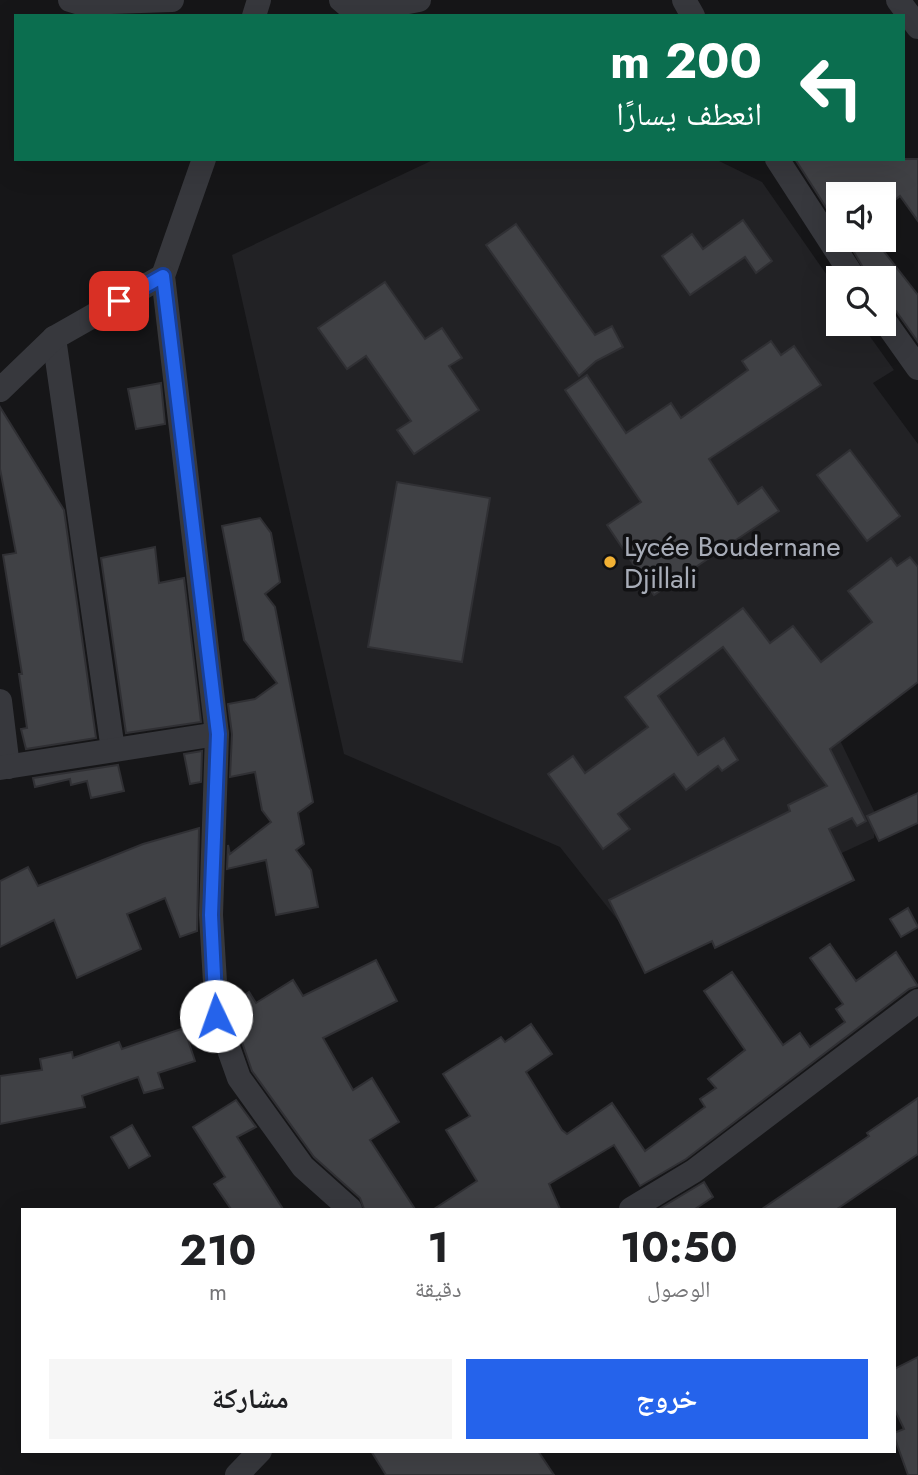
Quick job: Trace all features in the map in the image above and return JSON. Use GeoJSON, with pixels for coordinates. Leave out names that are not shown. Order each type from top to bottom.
{"type":"FeatureCollection","features":[{"type":"Feature","properties":{"kind":"street"},"geometry":{"type":"LineString","coordinates":[[70,0],[80,3],[172,0]]}},
{"type":"Feature","properties":{"kind":"street"},"geometry":{"type":"LineString","coordinates":[[341,0],[355,12],[419,0]]}},
{"type":"Feature","properties":{"kind":"street"},"geometry":{"type":"LineString","coordinates":[[898,0],[918,27]]}},
{"type":"Feature","properties":{"kind":"street"},"geometry":{"type":"LineString","coordinates":[[203,161],[163,276],[218,734],[211,915],[216,1016],[239,1078],[303,1167],[349,1208]]}},
{"type":"Feature","properties":{"kind":"street"},"geometry":{"type":"LineString","coordinates":[[778,161],[846,266]]}},
{"type":"Feature","properties":{"kind":"street"},"geometry":{"type":"LineString","coordinates":[[0,390],[54,338],[163,276]]}},
{"type":"Feature","properties":{"kind":"street"},"geometry":{"type":"LineString","coordinates":[[895,336],[918,368]]}},
{"type":"Feature","properties":{"kind":"street"},"geometry":{"type":"LineString","coordinates":[[54,338],[113,750]]}},
{"type":"Feature","properties":{"kind":"street"},"geometry":{"type":"LineString","coordinates":[[0,701],[4,768],[218,734]]}},
{"type":"Feature","properties":{"kind":"street"},"geometry":{"type":"LineString","coordinates":[[633,1208],[694,1171],[918,1001]]}},
{"type":"Feature","properties":{"kind":"street"},"geometry":{"type":"LineString","coordinates":[[237,1475],[258,1453]]}},
{"type":"Feature","properties":{"kind":"shaded area","name":"Lycée Boudernane Djillali"},"geometry":{"type":"Polygon","coordinates":[[[431,161],[719,161],[762,182],[826,274],[826,336],[870,336],[894,370],[873,383],[918,444],[918,679],[837,734],[876,815],[874,838],[639,947],[560,847],[344,754],[232,255],[431,161]]]}},
{"type":"Feature","properties":{"kind":"building"},"geometry":{"type":"Polygon","coordinates":[[[918,159],[918,221],[900,196],[896,199],[896,182],[826,182],[826,207],[796,161],[918,159]]]}},
{"type":"Feature","properties":{"kind":"building"},"geometry":{"type":"Polygon","coordinates":[[[743,220],[772,261],[756,273],[745,257],[690,295],[662,256],[692,234],[703,249],[743,220]]]}},
{"type":"Feature","properties":{"kind":"building"},"geometry":{"type":"Polygon","coordinates":[[[516,224],[595,335],[612,326],[623,347],[596,361],[579,376],[486,245],[516,224]]]}},
{"type":"Feature","properties":{"kind":"building"},"geometry":{"type":"Polygon","coordinates":[[[854,252],[884,252],[895,266],[862,266],[854,252]]]}},
{"type":"Feature","properties":{"kind":"building"},"geometry":{"type":"Polygon","coordinates":[[[896,267],[918,295],[918,342],[896,311],[896,267]]]}},
{"type":"Feature","properties":{"kind":"building"},"geometry":{"type":"Polygon","coordinates":[[[385,282],[425,339],[442,328],[462,358],[449,366],[479,410],[414,454],[397,430],[411,421],[366,356],[347,369],[318,328],[385,282]]]}},
{"type":"Feature","properties":{"kind":"building"},"geometry":{"type":"Polygon","coordinates":[[[771,341],[781,355],[794,346],[821,385],[709,459],[738,504],[762,487],[779,511],[654,595],[607,525],[641,502],[565,390],[587,375],[626,433],[671,403],[681,418],[748,370],[742,361],[771,341]]]}},
{"type":"Feature","properties":{"kind":"building"},"geometry":{"type":"Polygon","coordinates":[[[161,383],[165,424],[136,429],[128,389],[161,383]]]}},
{"type":"Feature","properties":{"kind":"building"},"geometry":{"type":"Polygon","coordinates":[[[0,407],[64,510],[96,738],[26,749],[21,729],[27,728],[19,674],[22,674],[3,555],[16,553],[0,469],[0,407]]]}},
{"type":"Feature","properties":{"kind":"building"},"geometry":{"type":"Polygon","coordinates":[[[850,450],[900,516],[867,541],[817,475],[850,450]]]}},
{"type":"Feature","properties":{"kind":"building"},"geometry":{"type":"Polygon","coordinates":[[[397,482],[490,498],[462,662],[368,647],[397,482]]]}},
{"type":"Feature","properties":{"kind":"building"},"geometry":{"type":"Polygon","coordinates":[[[260,518],[271,533],[280,582],[265,594],[275,607],[313,802],[298,813],[304,844],[296,850],[311,870],[318,907],[276,915],[266,860],[227,869],[228,845],[230,854],[271,822],[262,810],[255,772],[230,777],[232,734],[228,704],[255,699],[277,683],[244,640],[222,526],[260,518]]]}},
{"type":"Feature","properties":{"kind":"building"},"geometry":{"type":"Polygon","coordinates":[[[155,547],[159,583],[184,578],[201,722],[126,733],[101,558],[155,547]]]}},
{"type":"Feature","properties":{"kind":"building"},"geometry":{"type":"Polygon","coordinates":[[[910,557],[918,567],[918,682],[830,749],[866,821],[857,826],[852,818],[829,829],[854,880],[715,948],[712,941],[645,973],[609,900],[790,811],[788,805],[827,786],[723,647],[658,696],[698,755],[724,738],[738,760],[722,771],[718,766],[686,790],[674,774],[618,814],[630,829],[603,849],[548,774],[573,756],[585,773],[648,727],[625,697],[743,608],[770,643],[793,626],[821,662],[872,622],[848,591],[891,558],[897,566],[910,557]]]}},
{"type":"Feature","properties":{"kind":"building"},"geometry":{"type":"Polygon","coordinates":[[[202,751],[201,782],[190,784],[184,754],[202,751]]]}},
{"type":"Feature","properties":{"kind":"building"},"geometry":{"type":"Polygon","coordinates":[[[118,765],[124,791],[91,798],[87,781],[71,785],[70,779],[35,787],[33,778],[118,765]]]}},
{"type":"Feature","properties":{"kind":"building"},"geometry":{"type":"Polygon","coordinates":[[[918,793],[918,823],[879,841],[867,816],[918,793]]]}},
{"type":"Feature","properties":{"kind":"building"},"geometry":{"type":"Polygon","coordinates":[[[199,828],[197,931],[180,937],[165,898],[127,914],[141,949],[77,978],[54,920],[0,947],[0,881],[28,867],[38,886],[143,844],[199,828]]]}},
{"type":"Feature","properties":{"kind":"building"},"geometry":{"type":"Polygon","coordinates":[[[908,908],[918,927],[901,937],[890,919],[908,908]]]}},
{"type":"Feature","properties":{"kind":"building"},"geometry":{"type":"Polygon","coordinates":[[[830,944],[856,981],[896,952],[918,986],[909,989],[686,1159],[640,1186],[614,1145],[549,1184],[560,1208],[436,1208],[477,1181],[446,1130],[470,1116],[443,1074],[501,1037],[505,1042],[531,1024],[552,1054],[526,1072],[562,1130],[567,1134],[612,1103],[645,1151],[705,1107],[700,1099],[716,1088],[708,1079],[745,1050],[704,991],[732,972],[783,1045],[800,1033],[810,1047],[845,1022],[836,1009],[843,1004],[810,958],[830,944]]]}},
{"type":"Feature","properties":{"kind":"building"},"geometry":{"type":"Polygon","coordinates":[[[376,960],[397,1001],[323,1038],[353,1090],[372,1078],[399,1122],[370,1140],[414,1208],[364,1208],[360,1198],[314,1157],[252,1071],[231,1004],[249,992],[256,1003],[293,980],[303,996],[376,960]]]}},
{"type":"Feature","properties":{"kind":"building"},"geometry":{"type":"Polygon","coordinates":[[[184,1028],[195,1061],[158,1073],[163,1088],[144,1093],[138,1077],[82,1096],[85,1107],[0,1124],[0,1076],[42,1070],[40,1059],[72,1052],[73,1058],[119,1042],[122,1049],[184,1028]]]}},
{"type":"Feature","properties":{"kind":"building"},"geometry":{"type":"Polygon","coordinates":[[[918,1098],[918,1154],[838,1208],[763,1208],[869,1136],[867,1133],[918,1098]]]}},
{"type":"Feature","properties":{"kind":"building"},"geometry":{"type":"Polygon","coordinates":[[[236,1100],[256,1127],[237,1137],[282,1208],[230,1208],[214,1184],[225,1177],[193,1127],[236,1100]]]}},
{"type":"Feature","properties":{"kind":"building"},"geometry":{"type":"Polygon","coordinates":[[[132,1125],[150,1156],[129,1168],[111,1137],[132,1125]]]}},
{"type":"Feature","properties":{"kind":"building"},"geometry":{"type":"Polygon","coordinates":[[[704,1182],[713,1197],[696,1208],[661,1208],[704,1182]]]}},
{"type":"Feature","properties":{"kind":"building"},"geometry":{"type":"Polygon","coordinates":[[[918,1357],[918,1475],[908,1475],[896,1442],[896,1432],[904,1429],[896,1412],[896,1368],[918,1357]]]}},
{"type":"Feature","properties":{"kind":"building"},"geometry":{"type":"Polygon","coordinates":[[[372,1453],[539,1453],[554,1475],[386,1475],[372,1453]]]}},
{"type":"Feature","properties":{"kind":"place","name":"Lycée Boudernane Djillali"},"geometry":{"type":"Point","coordinates":[610,562]}},
{"type":"Feature","properties":{"kind":"route"},"geometry":{"type":"LineString","coordinates":[[119,301],[163,276],[218,734],[211,915],[216,1016]]}}]}
